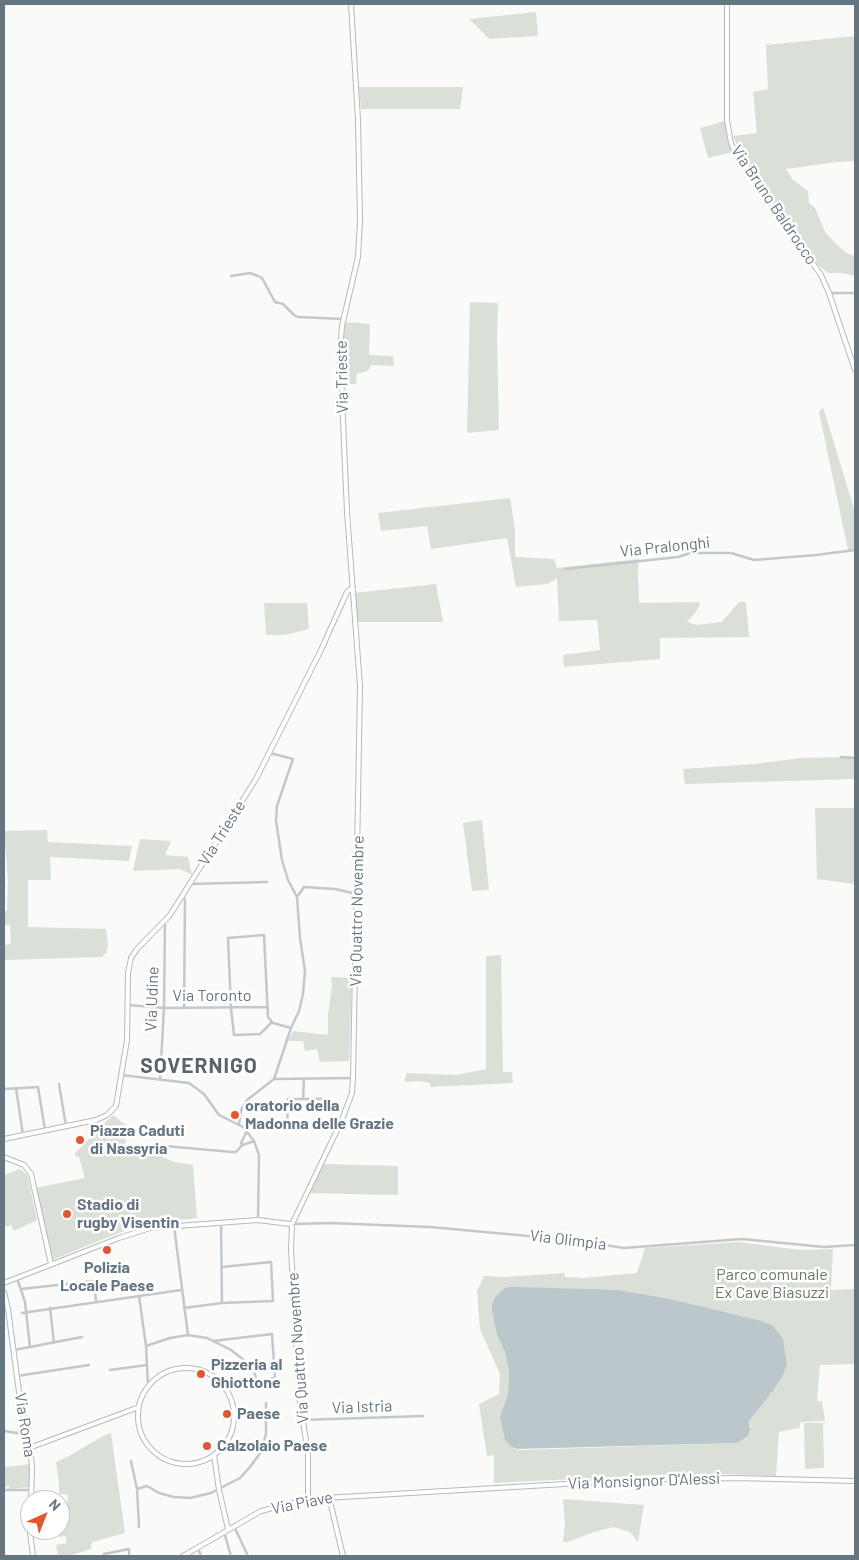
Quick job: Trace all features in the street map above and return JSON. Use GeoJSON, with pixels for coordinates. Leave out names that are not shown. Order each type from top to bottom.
{"type":"FeatureCollection","features":[{"type":"Feature","properties":{"kind":"main road","name":"Via Trieste"},"geometry":{"type":"LineString","coordinates":[[66,1126],[96,1120],[111,1112],[117,1101],[127,1040],[128,973],[131,958],[137,949],[165,921],[256,779],[348,590],[353,587],[347,512],[340,352],[344,319],[358,256],[360,221],[358,120],[351,4]]}},
{"type":"Feature","properties":{"kind":"main road","name":"Via Bruno Baldrocco"},"geometry":{"type":"LineString","coordinates":[[727,4],[729,136],[735,152],[821,275],[855,370]]}},
{"type":"Feature","properties":{"kind":"main road","name":"Via Quattro Novembre"},"geometry":{"type":"LineString","coordinates":[[308,1499],[308,1452],[302,1420],[291,1230],[292,1224],[341,1122],[352,1093],[360,686],[353,587]]}},
{"type":"Feature","properties":{"kind":"main road"},"geometry":{"type":"LineString","coordinates":[[344,601],[353,596]]}},
{"type":"Feature","properties":{"kind":"main road"},"geometry":{"type":"LineString","coordinates":[[4,1139],[66,1126]]}},
{"type":"Feature","properties":{"kind":"main road"},"geometry":{"type":"LineString","coordinates":[[4,1156],[24,1165],[31,1174],[51,1264]]}},
{"type":"Feature","properties":{"kind":"main road","name":"Via Olimpia"},"geometry":{"type":"LineString","coordinates":[[4,1283],[119,1238],[150,1228],[258,1220],[292,1224]]}},
{"type":"Feature","properties":{"kind":"main road","name":"Via Roma"},"geometry":{"type":"LineString","coordinates":[[4,1292],[32,1469],[31,1490]]}},
{"type":"Feature","properties":{"kind":"main road"},"geometry":{"type":"LineString","coordinates":[[186,1368],[203,1371],[217,1380],[228,1393],[234,1409],[233,1426],[226,1442],[214,1454],[205,1460],[185,1464],[165,1459],[149,1446],[143,1437],[138,1417],[139,1407],[148,1386],[169,1371],[186,1368]]}},
{"type":"Feature","properties":{"kind":"main road"},"geometry":{"type":"LineString","coordinates":[[29,1448],[139,1407]]}},
{"type":"Feature","properties":{"kind":"main road"},"geometry":{"type":"LineString","coordinates":[[214,1454],[226,1531]]}},
{"type":"Feature","properties":{"kind":"main road","name":"Via Monsignor D'Alessi"},"geometry":{"type":"LineString","coordinates":[[432,1492],[599,1482],[736,1478],[855,1481]]}},
{"type":"Feature","properties":{"kind":"main road","name":"Via Piave"},"geometry":{"type":"LineString","coordinates":[[183,1556],[261,1511],[308,1499],[432,1492]]}},
{"type":"Feature","properties":{"kind":"main road"},"geometry":{"type":"LineString","coordinates":[[329,1497],[344,1556]]}},
{"type":"Feature","properties":{"kind":"main road"},"geometry":{"type":"LineString","coordinates":[[31,1540],[33,1556]]}},
{"type":"Feature","properties":{"kind":"street"},"geometry":{"type":"LineString","coordinates":[[231,276],[250,273],[262,278],[275,302],[283,304],[298,317],[344,319]]}},
{"type":"Feature","properties":{"kind":"street"},"geometry":{"type":"LineString","coordinates":[[829,293],[855,293]]}},
{"type":"Feature","properties":{"kind":"street","name":"Via Pralonghi"},"geometry":{"type":"LineString","coordinates":[[565,569],[678,557],[690,553],[724,553],[754,560],[855,550]]}},
{"type":"Feature","properties":{"kind":"street"},"geometry":{"type":"LineString","coordinates":[[269,753],[293,759],[277,806],[276,821],[282,860],[288,880],[297,897],[305,979],[299,1011],[291,1028],[274,1080]]}},
{"type":"Feature","properties":{"kind":"street"},"geometry":{"type":"LineString","coordinates":[[842,757],[855,758]]}},
{"type":"Feature","properties":{"kind":"street"},"geometry":{"type":"LineString","coordinates":[[190,884],[267,882]]}},
{"type":"Feature","properties":{"kind":"street"},"geometry":{"type":"LineString","coordinates":[[297,897],[304,887],[335,889],[357,894]]}},
{"type":"Feature","properties":{"kind":"street"},"geometry":{"type":"LineString","coordinates":[[183,895],[185,901],[184,1008]]}},
{"type":"Feature","properties":{"kind":"street","name":"Via Udine"},"geometry":{"type":"LineString","coordinates":[[160,1079],[164,1008],[165,921]]}},
{"type":"Feature","properties":{"kind":"street"},"geometry":{"type":"LineString","coordinates":[[272,1022],[260,1034],[234,1035],[228,938],[264,935],[268,1017],[272,1022],[291,1028]]}},
{"type":"Feature","properties":{"kind":"street","name":"Via Toronto"},"geometry":{"type":"LineString","coordinates":[[128,1005],[164,1008],[267,1007]]}},
{"type":"Feature","properties":{"kind":"street"},"geometry":{"type":"LineString","coordinates":[[121,1075],[189,1083],[204,1094],[219,1115],[239,1124],[247,1131],[254,1141],[259,1155],[258,1220]]}},
{"type":"Feature","properties":{"kind":"street"},"geometry":{"type":"LineString","coordinates":[[239,1124],[242,1110],[247,1100],[274,1080],[353,1078]]}},
{"type":"Feature","properties":{"kind":"street"},"geometry":{"type":"LineString","coordinates":[[303,1099],[304,1079]]}},
{"type":"Feature","properties":{"kind":"street"},"geometry":{"type":"LineString","coordinates":[[58,1084],[66,1126]]}},
{"type":"Feature","properties":{"kind":"street"},"geometry":{"type":"LineString","coordinates":[[4,1089],[38,1087],[46,1130]]}},
{"type":"Feature","properties":{"kind":"street"},"geometry":{"type":"LineString","coordinates":[[16,1088],[23,1135]]}},
{"type":"Feature","properties":{"kind":"street"},"geometry":{"type":"LineString","coordinates":[[288,1128],[288,1099],[328,1099]]}},
{"type":"Feature","properties":{"kind":"street"},"geometry":{"type":"LineString","coordinates":[[243,1144],[241,1143],[242,1139],[247,1131]]}},
{"type":"Feature","properties":{"kind":"street"},"geometry":{"type":"LineString","coordinates":[[165,1146],[232,1152],[238,1151],[243,1144],[254,1141]]}},
{"type":"Feature","properties":{"kind":"street"},"geometry":{"type":"LineString","coordinates":[[221,1222],[222,1303]]}},
{"type":"Feature","properties":{"kind":"street","name":"Via Olimpia"},"geometry":{"type":"LineString","coordinates":[[292,1224],[330,1223],[430,1227],[572,1240],[624,1248],[742,1239],[824,1247],[855,1245]]}},
{"type":"Feature","properties":{"kind":"street"},"geometry":{"type":"LineString","coordinates":[[174,1226],[188,1335]]}},
{"type":"Feature","properties":{"kind":"street"},"geometry":{"type":"LineString","coordinates":[[184,1308],[222,1303],[273,1301],[271,1262],[222,1267]]}},
{"type":"Feature","properties":{"kind":"street"},"geometry":{"type":"LineString","coordinates":[[17,1277],[25,1302],[24,1312],[30,1347]]}},
{"type":"Feature","properties":{"kind":"street"},"geometry":{"type":"LineString","coordinates":[[21,1289],[94,1281],[96,1302]]}},
{"type":"Feature","properties":{"kind":"street"},"geometry":{"type":"LineString","coordinates":[[24,1312],[182,1290]]}},
{"type":"Feature","properties":{"kind":"street"},"geometry":{"type":"LineString","coordinates":[[140,1296],[146,1346],[148,1386]]}},
{"type":"Feature","properties":{"kind":"street"},"geometry":{"type":"LineString","coordinates":[[50,1308],[54,1343]]}},
{"type":"Feature","properties":{"kind":"street"},"geometry":{"type":"LineString","coordinates":[[146,1346],[170,1338],[188,1335],[207,1338],[213,1341],[232,1350],[244,1360],[254,1371],[257,1381],[275,1378],[272,1334],[213,1341]]}},
{"type":"Feature","properties":{"kind":"street"},"geometry":{"type":"LineString","coordinates":[[14,1350],[82,1337]]}},
{"type":"Feature","properties":{"kind":"street"},"geometry":{"type":"LineString","coordinates":[[17,1376],[88,1364]]}},
{"type":"Feature","properties":{"kind":"street"},"geometry":{"type":"LineString","coordinates":[[110,1370],[147,1366]]}},
{"type":"Feature","properties":{"kind":"street"},"geometry":{"type":"LineString","coordinates":[[137,1489],[147,1486],[159,1493],[174,1497],[190,1498],[211,1494],[240,1478],[261,1452],[268,1422],[266,1404]]}},
{"type":"Feature","properties":{"kind":"street","name":"Via Istria"},"geometry":{"type":"LineString","coordinates":[[302,1420],[423,1416]]}},
{"type":"Feature","properties":{"kind":"street"},"geometry":{"type":"LineString","coordinates":[[4,1431],[26,1432]]}},
{"type":"Feature","properties":{"kind":"street"},"geometry":{"type":"LineString","coordinates":[[131,1461],[137,1489],[140,1527]]}},
{"type":"Feature","properties":{"kind":"street"},"geometry":{"type":"LineString","coordinates":[[4,1490],[20,1490]]}},
{"type":"Feature","properties":{"kind":"street"},"geometry":{"type":"LineString","coordinates":[[234,1526],[248,1556]]}},
{"type":"Feature","properties":{"kind":"street"},"geometry":{"type":"LineString","coordinates":[[226,1531],[231,1556]]}},
{"type":"Feature","properties":{"kind":"street"},"geometry":{"type":"LineString","coordinates":[[198,1547],[201,1556]]}},
{"type":"Feature","properties":{"kind":"street"},"geometry":{"type":"LineString","coordinates":[[104,1554],[129,1549],[129,1556]]}},
{"type":"Feature","properties":{"kind":"green space"},"geometry":{"type":"Polygon","coordinates":[[[536,12],[538,36],[489,39],[469,19],[536,12]]]}},
{"type":"Feature","properties":{"kind":"green space"},"geometry":{"type":"Polygon","coordinates":[[[855,36],[855,161],[786,169],[793,180],[808,191],[809,203],[815,208],[825,232],[848,254],[855,256],[855,276],[842,273],[828,273],[816,263],[741,154],[733,136],[757,133],[753,92],[768,89],[766,45],[855,36]]]}},
{"type":"Feature","properties":{"kind":"green space"},"geometry":{"type":"Polygon","coordinates":[[[359,87],[463,87],[460,109],[361,109],[359,87]]]}},
{"type":"Feature","properties":{"kind":"green space"},"geometry":{"type":"Polygon","coordinates":[[[725,121],[727,138],[732,152],[708,158],[700,128],[725,121]]]}},
{"type":"Feature","properties":{"kind":"green space"},"geometry":{"type":"Polygon","coordinates":[[[470,302],[498,303],[499,430],[467,433],[470,302]]]}},
{"type":"Feature","properties":{"kind":"green space"},"geometry":{"type":"Polygon","coordinates":[[[345,322],[370,324],[369,355],[393,356],[394,366],[371,365],[369,370],[357,373],[356,384],[342,384],[341,344],[345,322]]]}},
{"type":"Feature","properties":{"kind":"green space"},"geometry":{"type":"Polygon","coordinates":[[[823,407],[855,512],[855,550],[848,550],[819,412],[823,407]]]}},
{"type":"Feature","properties":{"kind":"green space"},"geometry":{"type":"Polygon","coordinates":[[[510,498],[515,529],[515,557],[554,559],[557,568],[639,559],[639,603],[699,602],[700,605],[687,622],[696,625],[722,622],[739,602],[746,602],[749,637],[660,638],[660,659],[564,667],[563,655],[600,650],[597,620],[559,621],[557,578],[547,584],[516,587],[507,538],[431,549],[427,526],[381,531],[378,513],[510,498]]]}},
{"type":"Feature","properties":{"kind":"green space"},"geometry":{"type":"Polygon","coordinates":[[[436,584],[443,622],[356,622],[354,593],[436,584]]]}},
{"type":"Feature","properties":{"kind":"green space"},"geometry":{"type":"Polygon","coordinates":[[[264,603],[307,603],[309,629],[285,635],[266,635],[264,603]]]}},
{"type":"Feature","properties":{"kind":"green space"},"geometry":{"type":"Polygon","coordinates":[[[855,757],[855,779],[685,784],[683,769],[755,764],[801,758],[855,757]]]}},
{"type":"Feature","properties":{"kind":"green space"},"geometry":{"type":"Polygon","coordinates":[[[815,808],[855,808],[855,884],[817,879],[815,808]]]}},
{"type":"Feature","properties":{"kind":"green space"},"geometry":{"type":"Polygon","coordinates":[[[482,820],[489,890],[472,891],[463,823],[482,820]]]}},
{"type":"Feature","properties":{"kind":"green space"},"geometry":{"type":"Polygon","coordinates":[[[47,830],[48,842],[132,846],[129,861],[50,857],[51,880],[28,880],[28,927],[106,929],[108,945],[106,953],[102,957],[4,960],[4,945],[11,944],[10,925],[4,925],[4,912],[7,911],[8,880],[4,831],[47,830]]]}},
{"type":"Feature","properties":{"kind":"green space"},"geometry":{"type":"Polygon","coordinates":[[[140,839],[171,841],[165,855],[188,857],[192,875],[180,869],[133,871],[140,839]]]}},
{"type":"Feature","properties":{"kind":"green space"},"geometry":{"type":"Polygon","coordinates":[[[501,955],[503,1072],[512,1072],[513,1083],[430,1087],[430,1083],[420,1081],[404,1082],[407,1073],[456,1075],[486,1069],[486,956],[501,955]]]}},
{"type":"Feature","properties":{"kind":"green space"},"geometry":{"type":"Polygon","coordinates":[[[331,977],[352,978],[349,1061],[320,1062],[317,1049],[305,1051],[303,1041],[288,1041],[293,1031],[328,1035],[331,977]]]}},
{"type":"Feature","properties":{"kind":"green space"},"geometry":{"type":"Polygon","coordinates":[[[113,1115],[128,1127],[125,1145],[131,1152],[158,1155],[174,1162],[193,1165],[197,1218],[136,1226],[52,1260],[35,1188],[85,1178],[79,1157],[75,1156],[75,1153],[113,1115]]]}},
{"type":"Feature","properties":{"kind":"green space"},"geometry":{"type":"Polygon","coordinates":[[[322,1164],[398,1166],[398,1195],[309,1193],[322,1164]]]}},
{"type":"Feature","properties":{"kind":"green space"},"geometry":{"type":"Polygon","coordinates":[[[20,1169],[28,1178],[37,1220],[14,1231],[11,1225],[4,1227],[4,1175],[20,1169]]]}},
{"type":"Feature","properties":{"kind":"green space","name":"Parco comunale Ex Cave Biasuzzi"},"geometry":{"type":"Polygon","coordinates":[[[739,1242],[800,1250],[833,1249],[831,1290],[855,1289],[855,1364],[820,1365],[817,1401],[822,1401],[825,1421],[801,1422],[799,1428],[779,1432],[776,1476],[673,1474],[494,1483],[494,1455],[487,1456],[479,1404],[499,1394],[500,1374],[480,1329],[477,1291],[484,1276],[505,1277],[564,1273],[565,1277],[584,1278],[637,1273],[645,1248],[739,1242]],[[511,1287],[502,1290],[497,1295],[492,1308],[497,1335],[505,1352],[509,1372],[508,1392],[500,1417],[506,1442],[515,1449],[521,1450],[738,1443],[746,1438],[751,1426],[749,1421],[772,1392],[769,1324],[675,1300],[511,1287]]]}},
{"type":"Feature","properties":{"kind":"green space"},"geometry":{"type":"Polygon","coordinates":[[[804,1423],[823,1423],[824,1468],[805,1469],[804,1423]]]}},
{"type":"Feature","properties":{"kind":"green space"},"geometry":{"type":"Polygon","coordinates":[[[111,1433],[125,1533],[92,1542],[91,1549],[69,1556],[58,1556],[56,1545],[70,1540],[70,1490],[59,1490],[56,1462],[111,1433]]]}},
{"type":"Feature","properties":{"kind":"green space"},"geometry":{"type":"Polygon","coordinates":[[[30,1464],[31,1485],[29,1487],[10,1489],[9,1486],[4,1487],[4,1467],[30,1464]]]}},
{"type":"Feature","properties":{"kind":"green space"},"geometry":{"type":"Polygon","coordinates":[[[563,1499],[644,1505],[638,1542],[630,1532],[613,1527],[563,1542],[565,1524],[563,1499]]]}},
{"type":"Feature","properties":{"kind":"shaded area"},"geometry":{"type":"Polygon","coordinates":[[[508,1287],[618,1290],[675,1300],[762,1321],[772,1325],[783,1339],[787,1365],[781,1379],[749,1421],[750,1429],[748,1436],[738,1443],[517,1449],[510,1446],[505,1440],[500,1417],[508,1393],[509,1372],[505,1352],[497,1335],[492,1311],[492,1304],[496,1296],[508,1287]]]}},
{"type":"Feature","properties":{"kind":"place","name":"oratorio della Madonna delle Grazie"},"geometry":{"type":"Point","coordinates":[235,1115]}},
{"type":"Feature","properties":{"kind":"place","name":"Piazza Caduti di Nassyria"},"geometry":{"type":"Point","coordinates":[80,1140]}},
{"type":"Feature","properties":{"kind":"place","name":"Stadio di rugby Visentin"},"geometry":{"type":"Point","coordinates":[67,1214]}},
{"type":"Feature","properties":{"kind":"place","name":"Polizia Locale Paese"},"geometry":{"type":"Point","coordinates":[107,1250]}},
{"type":"Feature","properties":{"kind":"place","name":"Pizzeria al Ghiottone"},"geometry":{"type":"Point","coordinates":[201,1374]}},
{"type":"Feature","properties":{"kind":"place","name":"Paese"},"geometry":{"type":"Point","coordinates":[227,1414]}},
{"type":"Feature","properties":{"kind":"place","name":"Calzolaio Paese"},"geometry":{"type":"Point","coordinates":[207,1446]}},
{"type":"Feature","properties":{"kind":"district","name":"SOVERNIGO"},"geometry":{"type":"Point","coordinates":[199,1066]}}]}
